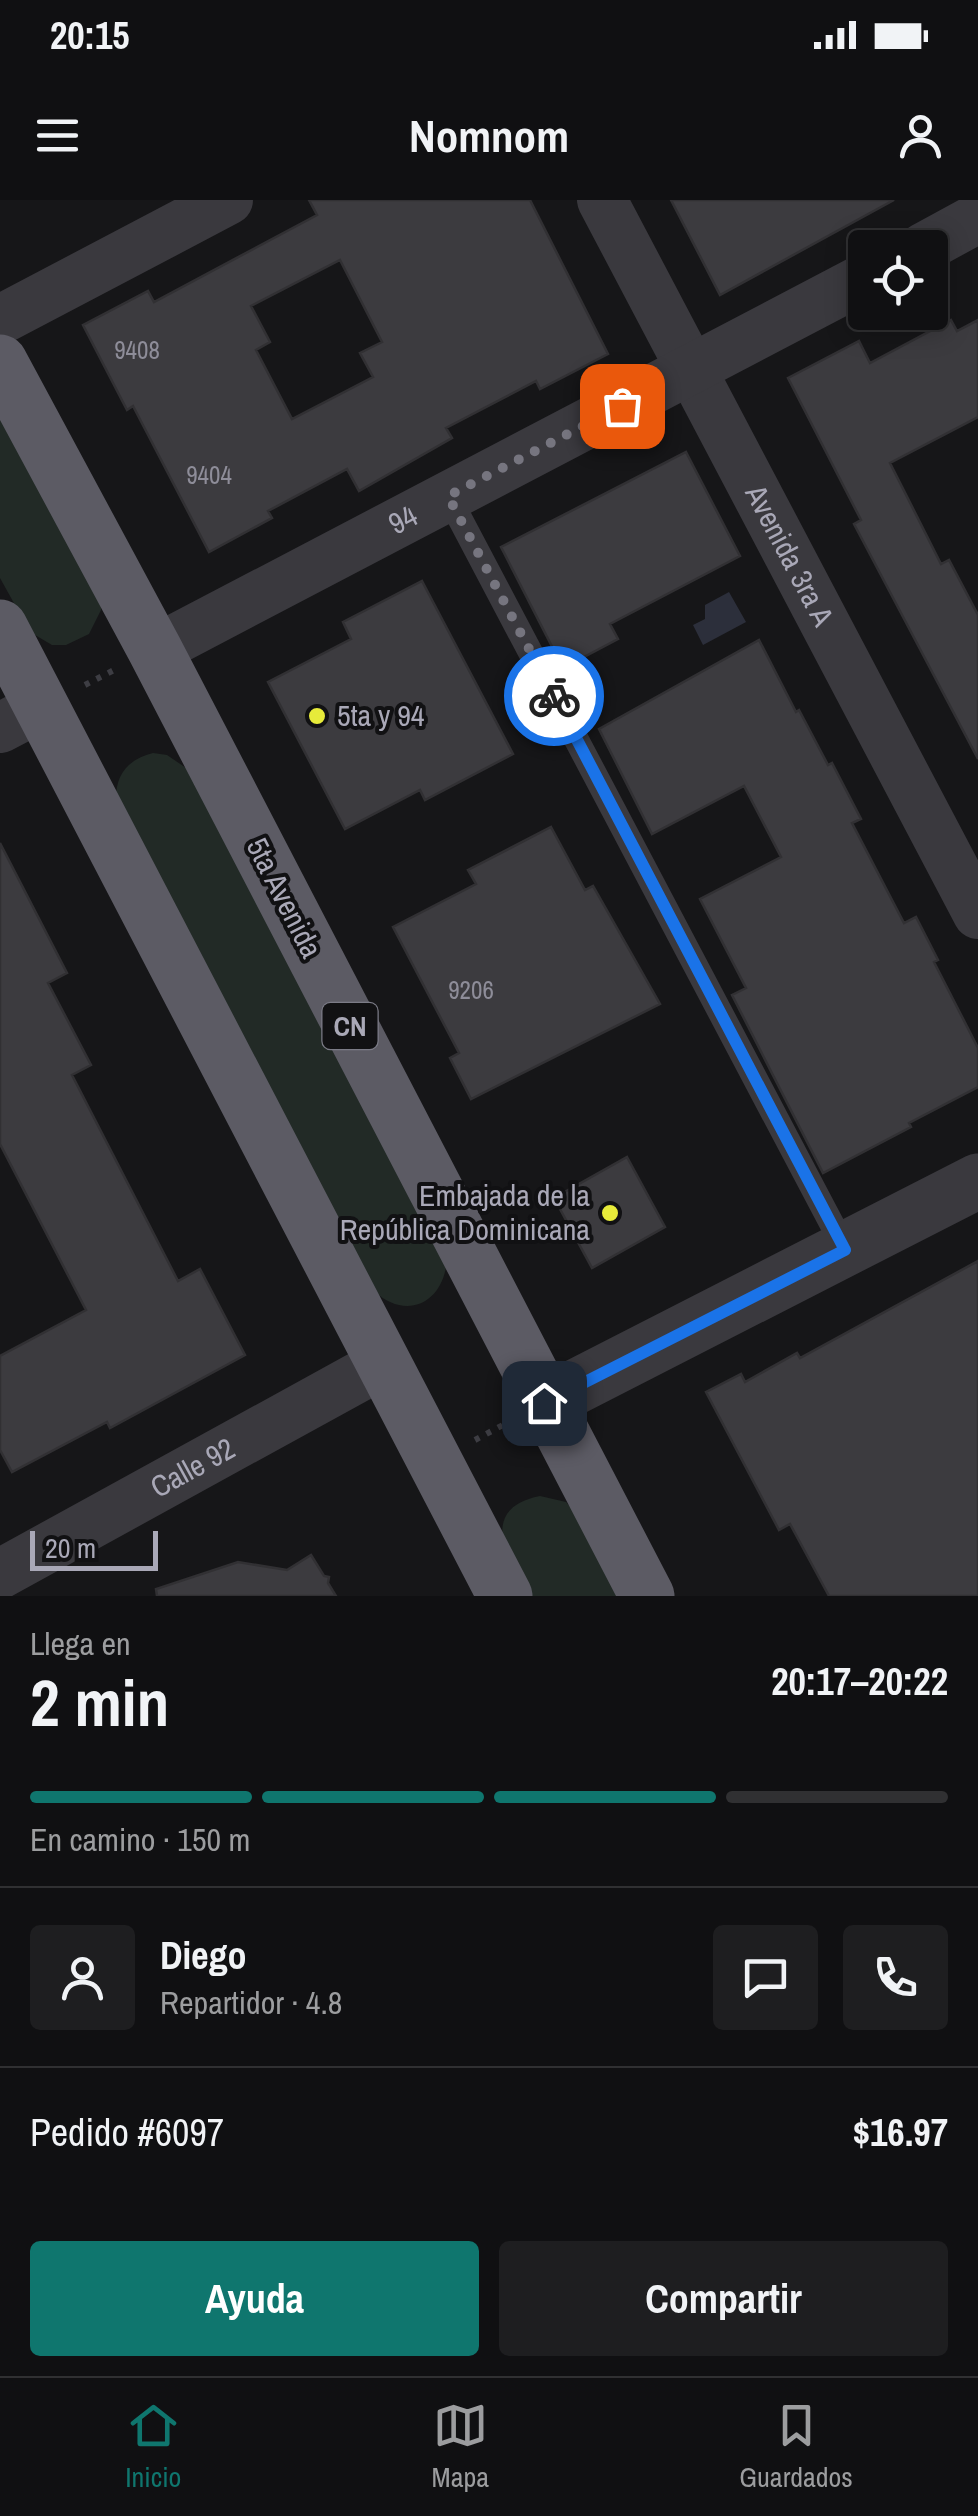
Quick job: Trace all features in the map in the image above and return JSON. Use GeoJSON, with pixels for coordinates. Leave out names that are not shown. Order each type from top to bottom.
{"type":"FeatureCollection","features":[{"type":"Feature","properties":{"kind":"highway","name":"5ta Avenida"},"geometry":{"type":"LineString","coordinates":[[0,362],[155,650],[647,1596]]}},
{"type":"Feature","properties":{"kind":"highway"},"geometry":{"type":"LineString","coordinates":[[0,627],[21,717],[384,1363],[505,1596]]}},
{"type":"Feature","properties":{"kind":"street","name":"Avenida 3ra A"},"geometry":{"type":"LineString","coordinates":[[602,200],[978,914]]}},
{"type":"Feature","properties":{"kind":"street"},"geometry":{"type":"LineString","coordinates":[[0,320],[221,202]]}},
{"type":"Feature","properties":{"kind":"street"},"geometry":{"type":"LineString","coordinates":[[948,234],[978,218]]}},
{"type":"Feature","properties":{"kind":"street","name":"94"},"geometry":{"type":"LineString","coordinates":[[155,650],[848,287]]}},
{"type":"Feature","properties":{"kind":"street"},"geometry":{"type":"LineString","coordinates":[[544,1403],[978,1182]]}},
{"type":"Feature","properties":{"kind":"street","name":"Calle 92"},"geometry":{"type":"LineString","coordinates":[[0,1574],[384,1363]]}},
{"type":"Feature","properties":{"kind":"lane"},"geometry":{"type":"LineString","coordinates":[[448,496],[845,1250]]}},
{"type":"Feature","properties":{"kind":"path"},"geometry":{"type":"LineString","coordinates":[[21,717],[155,650]]}},
{"type":"Feature","properties":{"kind":"path"},"geometry":{"type":"LineString","coordinates":[[436,1461],[544,1403]]}},
{"type":"Feature","properties":{"kind":"shaded area"},"geometry":{"type":"Polygon","coordinates":[[[0,408],[101,596],[101,610],[89,634],[66,645],[52,645],[30,632],[0,578],[0,408]]]}},
{"type":"Feature","properties":{"kind":"shaded area"},"geometry":{"type":"Polygon","coordinates":[[[153,753],[167,755],[189,770],[447,1258],[439,1286],[422,1303],[399,1305],[374,1291],[116,801],[118,783],[125,770],[137,759],[153,753]]]}},
{"type":"Feature","properties":{"kind":"shaded area"},"geometry":{"type":"Polygon","coordinates":[[[540,1496],[566,1502],[575,1512],[620,1596],[527,1596],[506,1552],[503,1524],[508,1512],[540,1496]]]}},
{"type":"Feature","properties":{"kind":"water"},"geometry":{"type":"Polygon","coordinates":[[[729,592],[746,622],[703,645],[693,625],[705,619],[705,605],[729,592]]]}},
{"type":"Feature","properties":{"kind":"building"},"geometry":{"type":"Polygon","coordinates":[[[309,200],[530,200],[608,354],[540,389],[536,381],[446,428],[452,438],[359,491],[347,469],[268,511],[272,518],[209,552],[133,406],[127,410],[83,325],[148,291],[154,302],[317,215],[309,200]],[[340,260],[251,306],[270,342],[256,350],[292,419],[373,377],[360,353],[382,342],[340,260]]]}},
{"type":"Feature","properties":{"kind":"building"},"geometry":{"type":"Polygon","coordinates":[[[671,200],[894,200],[720,295],[671,200]]]}},
{"type":"Feature","properties":{"kind":"building"},"geometry":{"type":"Polygon","coordinates":[[[951,320],[957,331],[978,320],[978,417],[890,463],[941,564],[949,560],[978,615],[978,759],[854,524],[861,520],[788,378],[859,341],[870,363],[932,330],[948,330],[951,320]]]}},
{"type":"Feature","properties":{"kind":"building"},"geometry":{"type":"Polygon","coordinates":[[[686,452],[740,556],[610,624],[618,639],[563,668],[501,547],[686,452]]]}},
{"type":"Feature","properties":{"kind":"building"},"geometry":{"type":"Polygon","coordinates":[[[422,581],[513,754],[425,800],[420,790],[345,829],[268,682],[351,639],[343,622],[422,581]]]}},
{"type":"Feature","properties":{"kind":"building"},"geometry":{"type":"Polygon","coordinates":[[[759,640],[796,712],[799,710],[828,765],[832,763],[861,819],[852,823],[904,923],[916,917],[978,1048],[978,1087],[823,1173],[732,995],[746,988],[700,899],[781,857],[744,786],[652,834],[599,729],[759,640]]]}},
{"type":"Feature","properties":{"kind":"building"},"geometry":{"type":"Polygon","coordinates":[[[551,827],[585,890],[593,886],[660,1004],[471,1099],[450,1058],[459,1053],[393,927],[476,884],[468,870],[551,827]]]}},
{"type":"Feature","properties":{"kind":"building"},"geometry":{"type":"Polygon","coordinates":[[[0,843],[67,973],[48,983],[91,1065],[72,1075],[178,1281],[200,1269],[245,1355],[110,1428],[107,1422],[12,1472],[0,1450],[0,1356],[86,1310],[0,1144],[0,843]]]}},
{"type":"Feature","properties":{"kind":"building","name":"Embajada de la República Dominicana"},"geometry":{"type":"Polygon","coordinates":[[[627,1157],[665,1227],[592,1268],[554,1198],[627,1157]]]}},
{"type":"Feature","properties":{"kind":"building"},"geometry":{"type":"Polygon","coordinates":[[[978,1261],[978,1596],[829,1596],[790,1524],[779,1530],[706,1392],[741,1374],[745,1382],[797,1353],[800,1358],[978,1261]]]}},
{"type":"Feature","properties":{"kind":"building"},"geometry":{"type":"Polygon","coordinates":[[[311,1555],[324,1576],[329,1577],[328,1583],[336,1596],[157,1596],[156,1589],[238,1562],[287,1570],[311,1555]]]}},
{"type":"Feature","properties":{"kind":"way so far"},"geometry":{"type":"LineString","coordinates":[[554,696],[448,496],[622,406]]}},
{"type":"Feature","properties":{"kind":"place","name":"5ta y 94"},"geometry":{"type":"Point","coordinates":[317,716]}},
{"type":"Feature","properties":{"kind":"place","name":"Embajada de la República Dominicana"},"geometry":{"type":"Point","coordinates":[610,1213]}},
{"type":"Feature","properties":{"kind":"route"},"geometry":{"type":"LineString","coordinates":[[544,1403],[845,1250],[554,696]]}}]}
